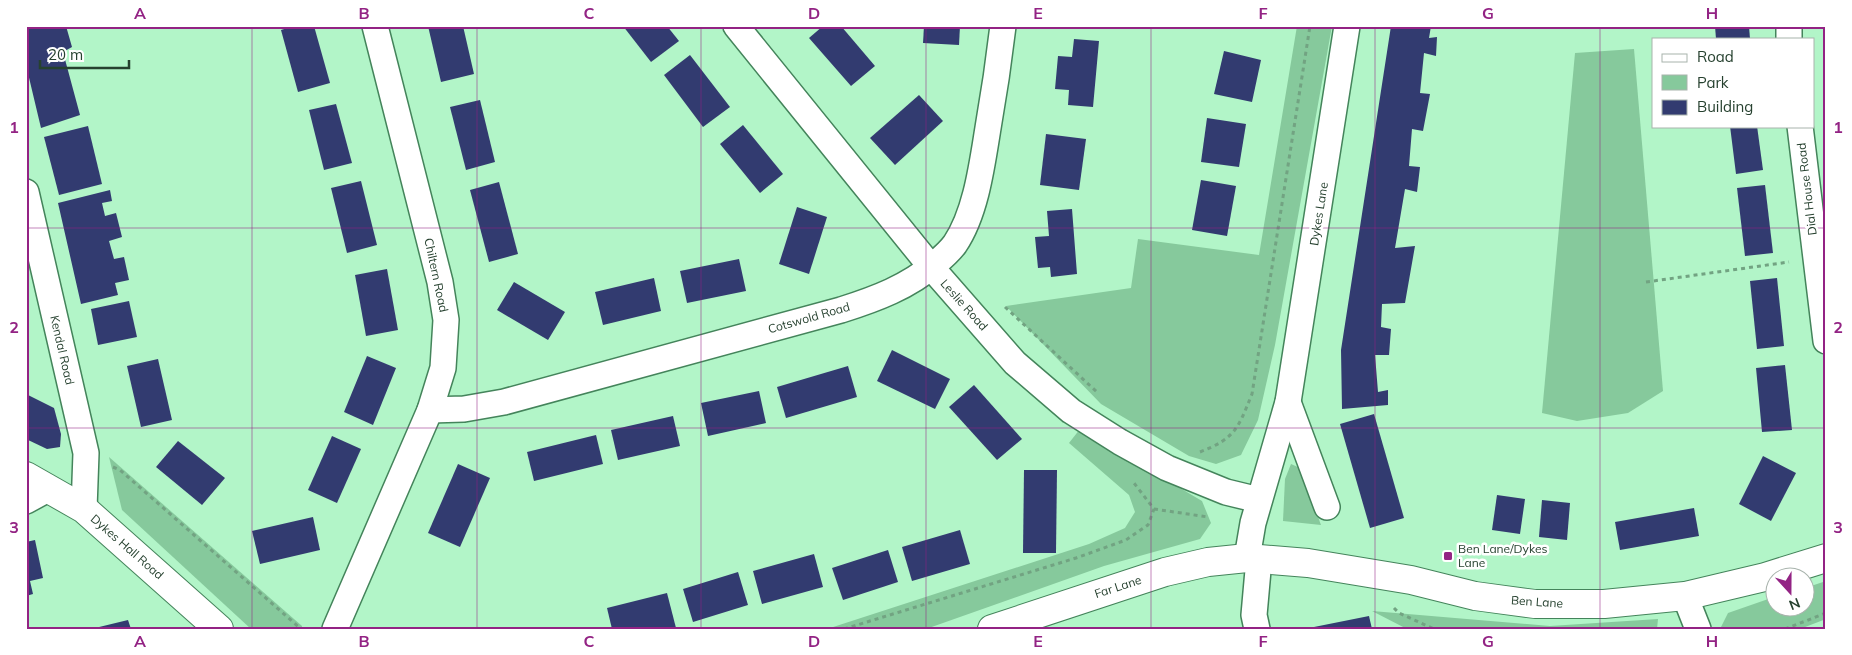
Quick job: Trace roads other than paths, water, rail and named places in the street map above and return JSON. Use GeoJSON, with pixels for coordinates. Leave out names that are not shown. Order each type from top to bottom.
{"type":"FeatureCollection","features":[{"type":"Feature","properties":{"kind":"street","name":"Chiltern Road"},"geometry":{"type":"LineString","coordinates":[[336,629],[430,410],[443,368],[446,320],[440,282],[374,26]]}},
{"type":"Feature","properties":{"kind":"street","name":"Leslie Road"},"geometry":{"type":"LineString","coordinates":[[736,26],[931,267],[1015,363],[1071,411],[1120,442],[1167,468],[1226,492],[1256,511]]}},
{"type":"Feature","properties":{"kind":"street","name":"Cotswold Road"},"geometry":{"type":"LineString","coordinates":[[430,410],[464,409],[504,402],[841,310],[883,296],[909,283],[931,267],[954,244],[968,217],[982,171],[1003,26]]}},
{"type":"Feature","properties":{"kind":"street","name":"Dykes Lane"},"geometry":{"type":"LineString","coordinates":[[1257,629],[1254,615],[1253,558],[1256,511],[1288,402],[1347,26]]}},
{"type":"Feature","properties":{"kind":"street","name":"Dial House Road"},"geometry":{"type":"LineString","coordinates":[[1800,128],[1826,341]]}},
{"type":"Feature","properties":{"kind":"street","name":"Kendal Road"},"geometry":{"type":"LineString","coordinates":[[26,192],[86,453],[84,509]]}},
{"type":"Feature","properties":{"kind":"street","name":"Dykes Lane"},"geometry":{"type":"LineString","coordinates":[[1288,402],[1327,507]]}},
{"type":"Feature","properties":{"kind":"street","name":"Dykes Hall Road"},"geometry":{"type":"LineString","coordinates":[[33,489],[84,509],[219,629]]}},
{"type":"Feature","properties":{"kind":"street","name":"Ben Lane"},"geometry":{"type":"LineString","coordinates":[[1253,558],[1308,563],[1411,580],[1475,596],[1536,604],[1604,604],[1685,596],[1765,577],[1826,558]]}},
{"type":"Feature","properties":{"kind":"street","name":"Far Lane"},"geometry":{"type":"LineString","coordinates":[[992,629],[1165,572],[1208,562],[1253,558]]}},
{"type":"Feature","properties":{"kind":"street"},"geometry":{"type":"LineString","coordinates":[[1685,596],[1698,629]]}},
{"type":"Feature","properties":{"kind":"place","name":"Ben Lane/Dykes Lane"},"geometry":{"type":"Point","coordinates":[1448,556]}}]}
